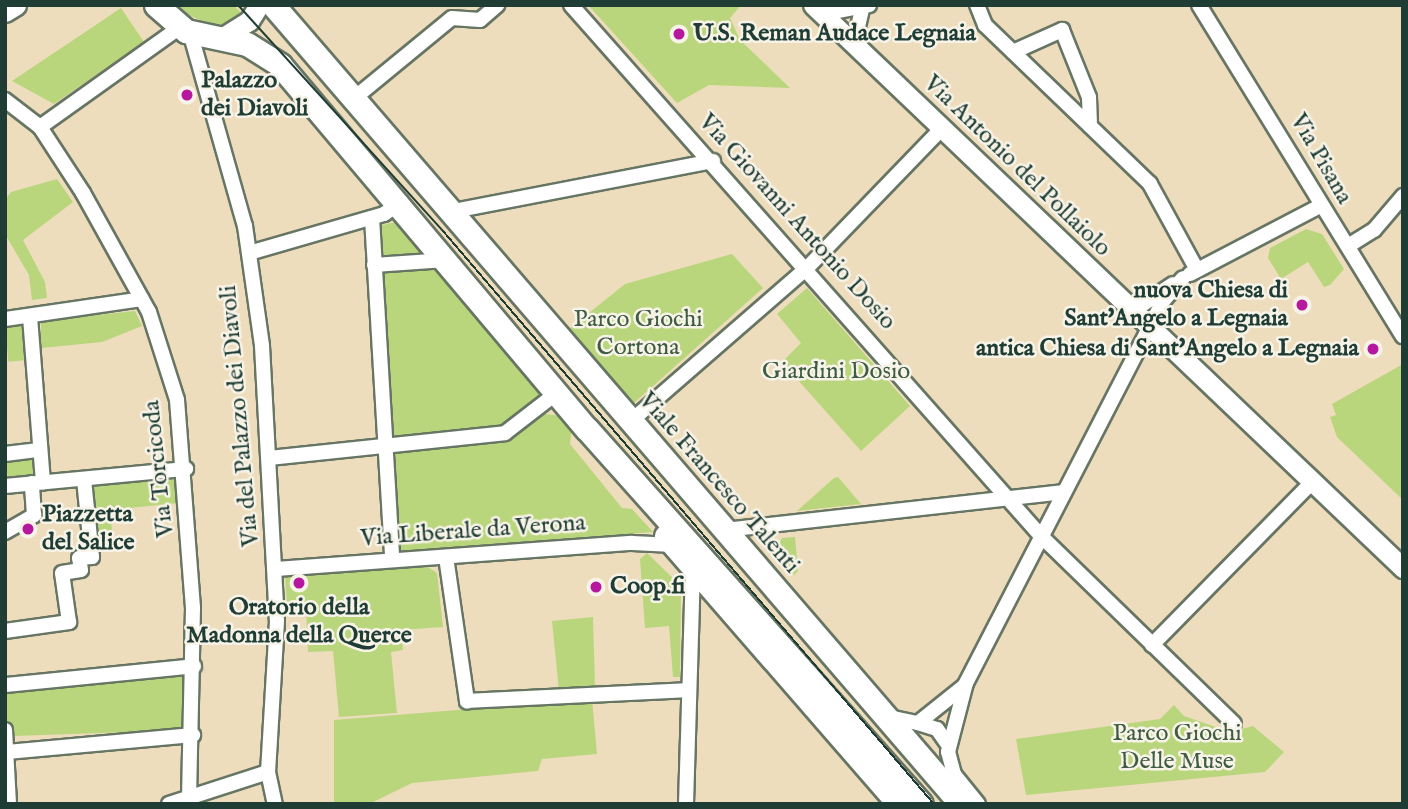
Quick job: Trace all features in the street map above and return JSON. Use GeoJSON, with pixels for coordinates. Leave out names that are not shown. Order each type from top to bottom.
{"type":"FeatureCollection","features":[{"type":"Feature","properties":{"kind":"main road"},"geometry":{"type":"LineString","coordinates":[[156,5],[185,30],[223,37],[280,65],[451,260],[627,475],[921,804]]}},
{"type":"Feature","properties":{"kind":"main road","name":"Viale Francesco Talenti"},"geometry":{"type":"LineString","coordinates":[[273,5],[448,212],[961,804]]}},
{"type":"Feature","properties":{"kind":"main road"},"geometry":{"type":"LineString","coordinates":[[627,475],[646,511],[896,802]]}},
{"type":"Feature","properties":{"kind":"street"},"geometry":{"type":"LineString","coordinates":[[5,12],[16,5]]}},
{"type":"Feature","properties":{"kind":"street"},"geometry":{"type":"LineString","coordinates":[[223,37],[249,21],[259,5]]}},
{"type":"Feature","properties":{"kind":"street"},"geometry":{"type":"LineString","coordinates":[[352,100],[452,18],[480,20],[497,5]]}},
{"type":"Feature","properties":{"kind":"street","name":"Via Giovanni Antonio Dosio"},"geometry":{"type":"LineString","coordinates":[[571,5],[808,267],[1041,536],[1234,724]]}},
{"type":"Feature","properties":{"kind":"street"},"geometry":{"type":"LineString","coordinates":[[977,5],[985,25],[1156,191],[1197,270]]}},
{"type":"Feature","properties":{"kind":"street","name":"Via Pisana"},"geometry":{"type":"LineString","coordinates":[[1199,5],[1320,206],[1403,336]]}},
{"type":"Feature","properties":{"kind":"street"},"geometry":{"type":"LineString","coordinates":[[818,10],[865,7],[854,44]]}},
{"type":"Feature","properties":{"kind":"street","name":"Via Antonio del Pollaiolo"},"geometry":{"type":"LineString","coordinates":[[818,10],[1402,568]]}},
{"type":"Feature","properties":{"kind":"street"},"geometry":{"type":"LineString","coordinates":[[5,100],[40,127],[185,30]]}},
{"type":"Feature","properties":{"kind":"street","name":"Via del Palazzo dei Diavoli"},"geometry":{"type":"LineString","coordinates":[[185,30],[248,253],[269,458],[276,569],[268,772],[275,804]]}},
{"type":"Feature","properties":{"kind":"street"},"geometry":{"type":"LineString","coordinates":[[1013,52],[1062,30],[1088,97],[1090,126]]}},
{"type":"Feature","properties":{"kind":"street","name":"Via Torcicoda"},"geometry":{"type":"LineString","coordinates":[[40,127],[142,299],[177,401],[186,469],[194,666],[189,800]]}},
{"type":"Feature","properties":{"kind":"street"},"geometry":{"type":"LineString","coordinates":[[631,422],[808,267],[942,128]]}},
{"type":"Feature","properties":{"kind":"street"},"geometry":{"type":"LineString","coordinates":[[448,212],[713,161]]}},
{"type":"Feature","properties":{"kind":"street"},"geometry":{"type":"LineString","coordinates":[[1348,246],[1374,230],[1403,196]]}},
{"type":"Feature","properties":{"kind":"street"},"geometry":{"type":"LineString","coordinates":[[248,253],[372,218],[401,202]]}},
{"type":"Feature","properties":{"kind":"street"},"geometry":{"type":"LineString","coordinates":[[1133,311],[1197,270],[1320,206]]}},
{"type":"Feature","properties":{"kind":"street"},"geometry":{"type":"LineString","coordinates":[[372,218],[393,559]]}},
{"type":"Feature","properties":{"kind":"street"},"geometry":{"type":"LineString","coordinates":[[374,265],[451,260]]}},
{"type":"Feature","properties":{"kind":"street"},"geometry":{"type":"LineString","coordinates":[[948,745],[966,683],[1151,330],[1166,296],[1183,278]]}},
{"type":"Feature","properties":{"kind":"street"},"geometry":{"type":"LineString","coordinates":[[5,319],[142,299]]}},
{"type":"Feature","properties":{"kind":"street"},"geometry":{"type":"LineString","coordinates":[[5,532],[34,515],[39,450],[30,317]]}},
{"type":"Feature","properties":{"kind":"street"},"geometry":{"type":"LineString","coordinates":[[269,458],[505,433],[558,392]]}},
{"type":"Feature","properties":{"kind":"street"},"geometry":{"type":"LineString","coordinates":[[5,454],[39,450]]}},
{"type":"Feature","properties":{"kind":"street"},"geometry":{"type":"LineString","coordinates":[[5,486],[186,469]]}},
{"type":"Feature","properties":{"kind":"street"},"geometry":{"type":"LineString","coordinates":[[5,631],[69,622],[62,573],[80,570],[79,558],[92,556],[84,479]]}},
{"type":"Feature","properties":{"kind":"street"},"geometry":{"type":"LineString","coordinates":[[1152,645],[1311,483]]}},
{"type":"Feature","properties":{"kind":"street"},"geometry":{"type":"LineString","coordinates":[[724,530],[1014,503],[1064,492]]}},
{"type":"Feature","properties":{"kind":"street","name":"Via Liberale da Verona"},"geometry":{"type":"LineString","coordinates":[[276,569],[393,559],[674,545]]}},
{"type":"Feature","properties":{"kind":"street"},"geometry":{"type":"LineString","coordinates":[[446,557],[467,701],[689,690]]}},
{"type":"Feature","properties":{"kind":"street"},"geometry":{"type":"LineString","coordinates":[[686,804],[693,568]]}},
{"type":"Feature","properties":{"kind":"street"},"geometry":{"type":"LineString","coordinates":[[692,610],[716,595]]}},
{"type":"Feature","properties":{"kind":"street"},"geometry":{"type":"LineString","coordinates":[[5,685],[194,666]]}},
{"type":"Feature","properties":{"kind":"street"},"geometry":{"type":"LineString","coordinates":[[918,723],[966,683]]}},
{"type":"Feature","properties":{"kind":"street"},"geometry":{"type":"LineString","coordinates":[[882,713],[937,729],[948,745],[953,771],[978,804]]}},
{"type":"Feature","properties":{"kind":"street"},"geometry":{"type":"LineString","coordinates":[[5,730],[9,804]]}},
{"type":"Feature","properties":{"kind":"street"},"geometry":{"type":"LineString","coordinates":[[7,752],[193,735]]}},
{"type":"Feature","properties":{"kind":"street"},"geometry":{"type":"LineString","coordinates":[[169,804],[189,800],[268,772]]}},
{"type":"Feature","properties":{"kind":"green space"},"geometry":{"type":"Polygon","coordinates":[[[168,5],[233,5],[248,19],[212,26],[168,5]]]}},
{"type":"Feature","properties":{"kind":"green space"},"geometry":{"type":"Polygon","coordinates":[[[588,5],[741,5],[730,18],[740,40],[790,88],[709,85],[677,103],[588,5]]]}},
{"type":"Feature","properties":{"kind":"green space"},"geometry":{"type":"Polygon","coordinates":[[[121,8],[144,42],[54,104],[12,81],[121,8]]]}},
{"type":"Feature","properties":{"kind":"green space"},"geometry":{"type":"Polygon","coordinates":[[[57,179],[73,202],[23,240],[45,282],[47,298],[32,300],[29,275],[5,234],[5,200],[11,192],[57,179]]]}},
{"type":"Feature","properties":{"kind":"green space"},"geometry":{"type":"Polygon","coordinates":[[[400,221],[428,252],[420,254],[421,264],[446,271],[547,393],[536,401],[545,414],[561,416],[572,428],[570,444],[622,508],[632,509],[653,532],[400,551],[378,226],[400,221]]]}},
{"type":"Feature","properties":{"kind":"green space"},"geometry":{"type":"Polygon","coordinates":[[[1306,229],[1322,234],[1344,269],[1330,285],[1324,287],[1308,262],[1281,279],[1268,258],[1270,248],[1306,229]]]}},
{"type":"Feature","properties":{"kind":"green space","name":"Parco Giochi Cortona"},"geometry":{"type":"Polygon","coordinates":[[[732,254],[763,288],[634,403],[564,333],[625,284],[732,254]]]}},
{"type":"Feature","properties":{"kind":"green space","name":"Giardini Dosio"},"geometry":{"type":"Polygon","coordinates":[[[807,288],[910,406],[861,451],[782,362],[801,343],[777,314],[807,288]]]}},
{"type":"Feature","properties":{"kind":"green space"},"geometry":{"type":"Polygon","coordinates":[[[135,311],[142,326],[102,342],[41,348],[41,321],[135,311]]]}},
{"type":"Feature","properties":{"kind":"green space"},"geometry":{"type":"Polygon","coordinates":[[[27,322],[30,360],[8,362],[5,324],[27,322]]]}},
{"type":"Feature","properties":{"kind":"green space"},"geometry":{"type":"Polygon","coordinates":[[[1403,364],[1403,500],[1337,437],[1330,417],[1336,415],[1332,404],[1403,364]]]}},
{"type":"Feature","properties":{"kind":"green space"},"geometry":{"type":"Polygon","coordinates":[[[36,453],[39,479],[8,483],[5,457],[36,453]]]}},
{"type":"Feature","properties":{"kind":"green space"},"geometry":{"type":"Polygon","coordinates":[[[175,476],[178,503],[110,510],[114,550],[96,552],[89,482],[175,476]]]}},
{"type":"Feature","properties":{"kind":"green space"},"geometry":{"type":"Polygon","coordinates":[[[838,477],[861,504],[797,511],[834,478],[838,477]]]}},
{"type":"Feature","properties":{"kind":"green space"},"geometry":{"type":"Polygon","coordinates":[[[795,537],[798,571],[794,575],[774,553],[782,538],[795,537]]]}},
{"type":"Feature","properties":{"kind":"green space"},"geometry":{"type":"Polygon","coordinates":[[[647,553],[681,586],[680,677],[673,677],[669,626],[645,628],[640,559],[647,553]]]}},
{"type":"Feature","properties":{"kind":"green space"},"geometry":{"type":"Polygon","coordinates":[[[428,567],[437,573],[443,627],[401,630],[403,650],[391,652],[397,713],[339,717],[333,651],[308,652],[306,607],[287,604],[285,576],[428,567]]]}},
{"type":"Feature","properties":{"kind":"green space"},"geometry":{"type":"Polygon","coordinates":[[[593,617],[595,689],[559,691],[552,621],[593,617]]]}},
{"type":"Feature","properties":{"kind":"green space"},"geometry":{"type":"Polygon","coordinates":[[[185,675],[187,730],[7,736],[5,681],[185,675]]]}},
{"type":"Feature","properties":{"kind":"green space"},"geometry":{"type":"Polygon","coordinates":[[[592,699],[597,754],[542,759],[538,771],[412,783],[369,804],[334,804],[334,720],[592,699]]]}},
{"type":"Feature","properties":{"kind":"green space","name":"Parco Giochi Delle Muse"},"geometry":{"type":"Polygon","coordinates":[[[1174,705],[1184,716],[1230,732],[1253,726],[1284,752],[1265,772],[1026,795],[1016,739],[1160,719],[1174,705]]]}},
{"type":"Feature","properties":{"kind":"tram line"},"geometry":{"type":"LineString","coordinates":[[238,5],[443,231],[934,804]]}},
{"type":"Feature","properties":{"kind":"place","name":"U.S. Reman Audace Legnaia"},"geometry":{"type":"Point","coordinates":[679,34]}},
{"type":"Feature","properties":{"kind":"place","name":"Palazzo dei Diavoli"},"geometry":{"type":"Point","coordinates":[187,95]}},
{"type":"Feature","properties":{"kind":"place","name":"nuova Chiesa di Sant'Angelo a Legnaia"},"geometry":{"type":"Point","coordinates":[1302,305]}},
{"type":"Feature","properties":{"kind":"place","name":"antica Chiesa di Sant'Angelo a Legnaia"},"geometry":{"type":"Point","coordinates":[1373,349]}},
{"type":"Feature","properties":{"kind":"place","name":"Piazzetta del Salice"},"geometry":{"type":"Point","coordinates":[28,529]}},
{"type":"Feature","properties":{"kind":"place","name":"Oratorio della Madonna della Querce"},"geometry":{"type":"Point","coordinates":[299,583]}},
{"type":"Feature","properties":{"kind":"place","name":"Coop.fi"},"geometry":{"type":"Point","coordinates":[596,587]}}]}
